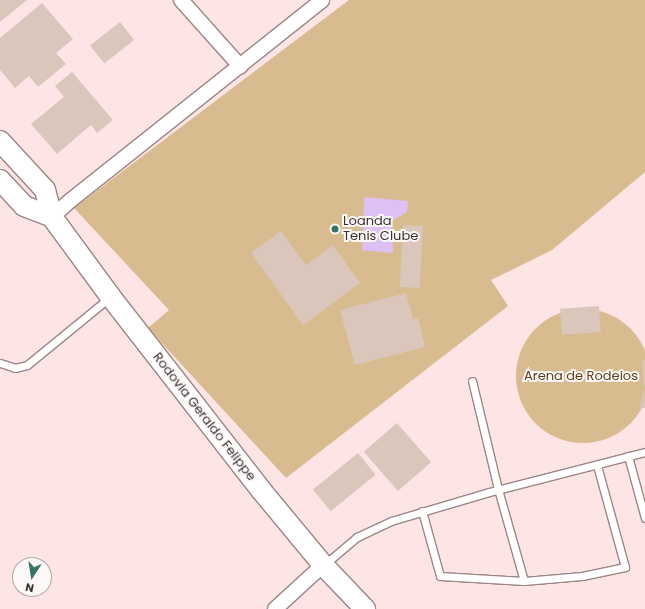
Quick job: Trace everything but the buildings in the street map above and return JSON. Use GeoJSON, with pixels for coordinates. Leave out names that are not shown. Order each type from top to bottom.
{"type":"FeatureCollection","features":[{"type":"Feature","properties":{"kind":"main road"},"geometry":{"type":"LineString","coordinates":[[0,141],[45,190],[52,218]]}},
{"type":"Feature","properties":{"kind":"main road"},"geometry":{"type":"LineString","coordinates":[[0,180],[24,206],[52,218]]}},
{"type":"Feature","properties":{"kind":"main road","name":"Rodovia Geraldo Felippe"},"geometry":{"type":"LineString","coordinates":[[52,218],[110,296],[261,490],[323,566],[364,609]]}},
{"type":"Feature","properties":{"kind":"street"},"geometry":{"type":"LineString","coordinates":[[181,0],[240,66]]}},
{"type":"Feature","properties":{"kind":"street"},"geometry":{"type":"LineString","coordinates":[[52,218],[72,200],[322,0]]}},
{"type":"Feature","properties":{"kind":"street"},"geometry":{"type":"LineString","coordinates":[[275,609],[323,566]]}},
{"type":"Feature","properties":{"kind":"lane"},"geometry":{"type":"LineString","coordinates":[[0,363],[15,368],[27,365],[110,296]]}},
{"type":"Feature","properties":{"kind":"lane"},"geometry":{"type":"LineString","coordinates":[[472,381],[498,489],[524,581]]}},
{"type":"Feature","properties":{"kind":"lane"},"geometry":{"type":"LineString","coordinates":[[323,566],[357,537],[368,530],[422,511],[498,489],[645,452]]}},
{"type":"Feature","properties":{"kind":"lane"},"geometry":{"type":"LineString","coordinates":[[628,456],[645,518]]}},
{"type":"Feature","properties":{"kind":"lane"},"geometry":{"type":"LineString","coordinates":[[422,511],[440,576],[524,581],[582,576],[625,567],[597,465]]}},
{"type":"Feature","properties":{"kind":"green space","name":"Loanda Tenis Clube"},"geometry":{"type":"Polygon","coordinates":[[[349,0],[645,0],[645,172],[552,250],[491,280],[508,306],[286,478],[148,328],[169,310],[74,208],[349,0]]]}},
{"type":"Feature","properties":{"kind":"green space","name":"Arena de Rodeios"},"geometry":{"type":"Polygon","coordinates":[[[576,309],[590,309],[609,314],[631,328],[645,350],[649,363],[649,389],[645,402],[631,424],[609,438],[590,443],[576,443],[557,438],[535,424],[521,402],[516,383],[516,369],[521,350],[535,328],[557,314],[576,309]]]}},
{"type":"Feature","properties":{"kind":"shaded area"},"geometry":{"type":"Polygon","coordinates":[[[364,197],[408,201],[407,212],[392,221],[393,253],[362,250],[364,197]]]}},
{"type":"Feature","properties":{"kind":"place","name":"Loanda Tenis Clube"},"geometry":{"type":"Point","coordinates":[335,229]}}]}
